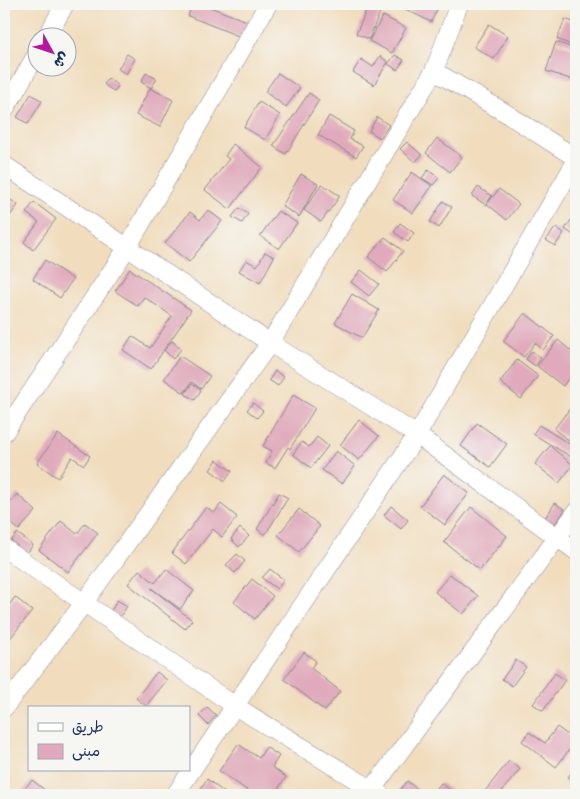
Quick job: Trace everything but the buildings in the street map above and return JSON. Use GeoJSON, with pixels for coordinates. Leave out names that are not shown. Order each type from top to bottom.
{"type":"FeatureCollection","features":[{"type":"Feature","properties":{"kind":"street"},"geometry":{"type":"LineString","coordinates":[[52,28],[65,4]]}},
{"type":"Feature","properties":{"kind":"street"},"geometry":{"type":"LineString","coordinates":[[4,433],[127,248],[268,4]]}},
{"type":"Feature","properties":{"kind":"street"},"geometry":{"type":"LineString","coordinates":[[4,708],[84,603],[270,343],[434,71],[459,4]]}},
{"type":"Feature","properties":{"kind":"street"},"geometry":{"type":"LineString","coordinates":[[4,111],[28,69]]}},
{"type":"Feature","properties":{"kind":"street"},"geometry":{"type":"LineString","coordinates":[[175,795],[417,436],[576,160],[504,112],[434,71]]}},
{"type":"Feature","properties":{"kind":"street"},"geometry":{"type":"LineString","coordinates":[[4,165],[270,343],[417,436],[576,551]]}},
{"type":"Feature","properties":{"kind":"street"},"geometry":{"type":"LineString","coordinates":[[4,548],[235,706],[374,793],[576,512]]}}]}
